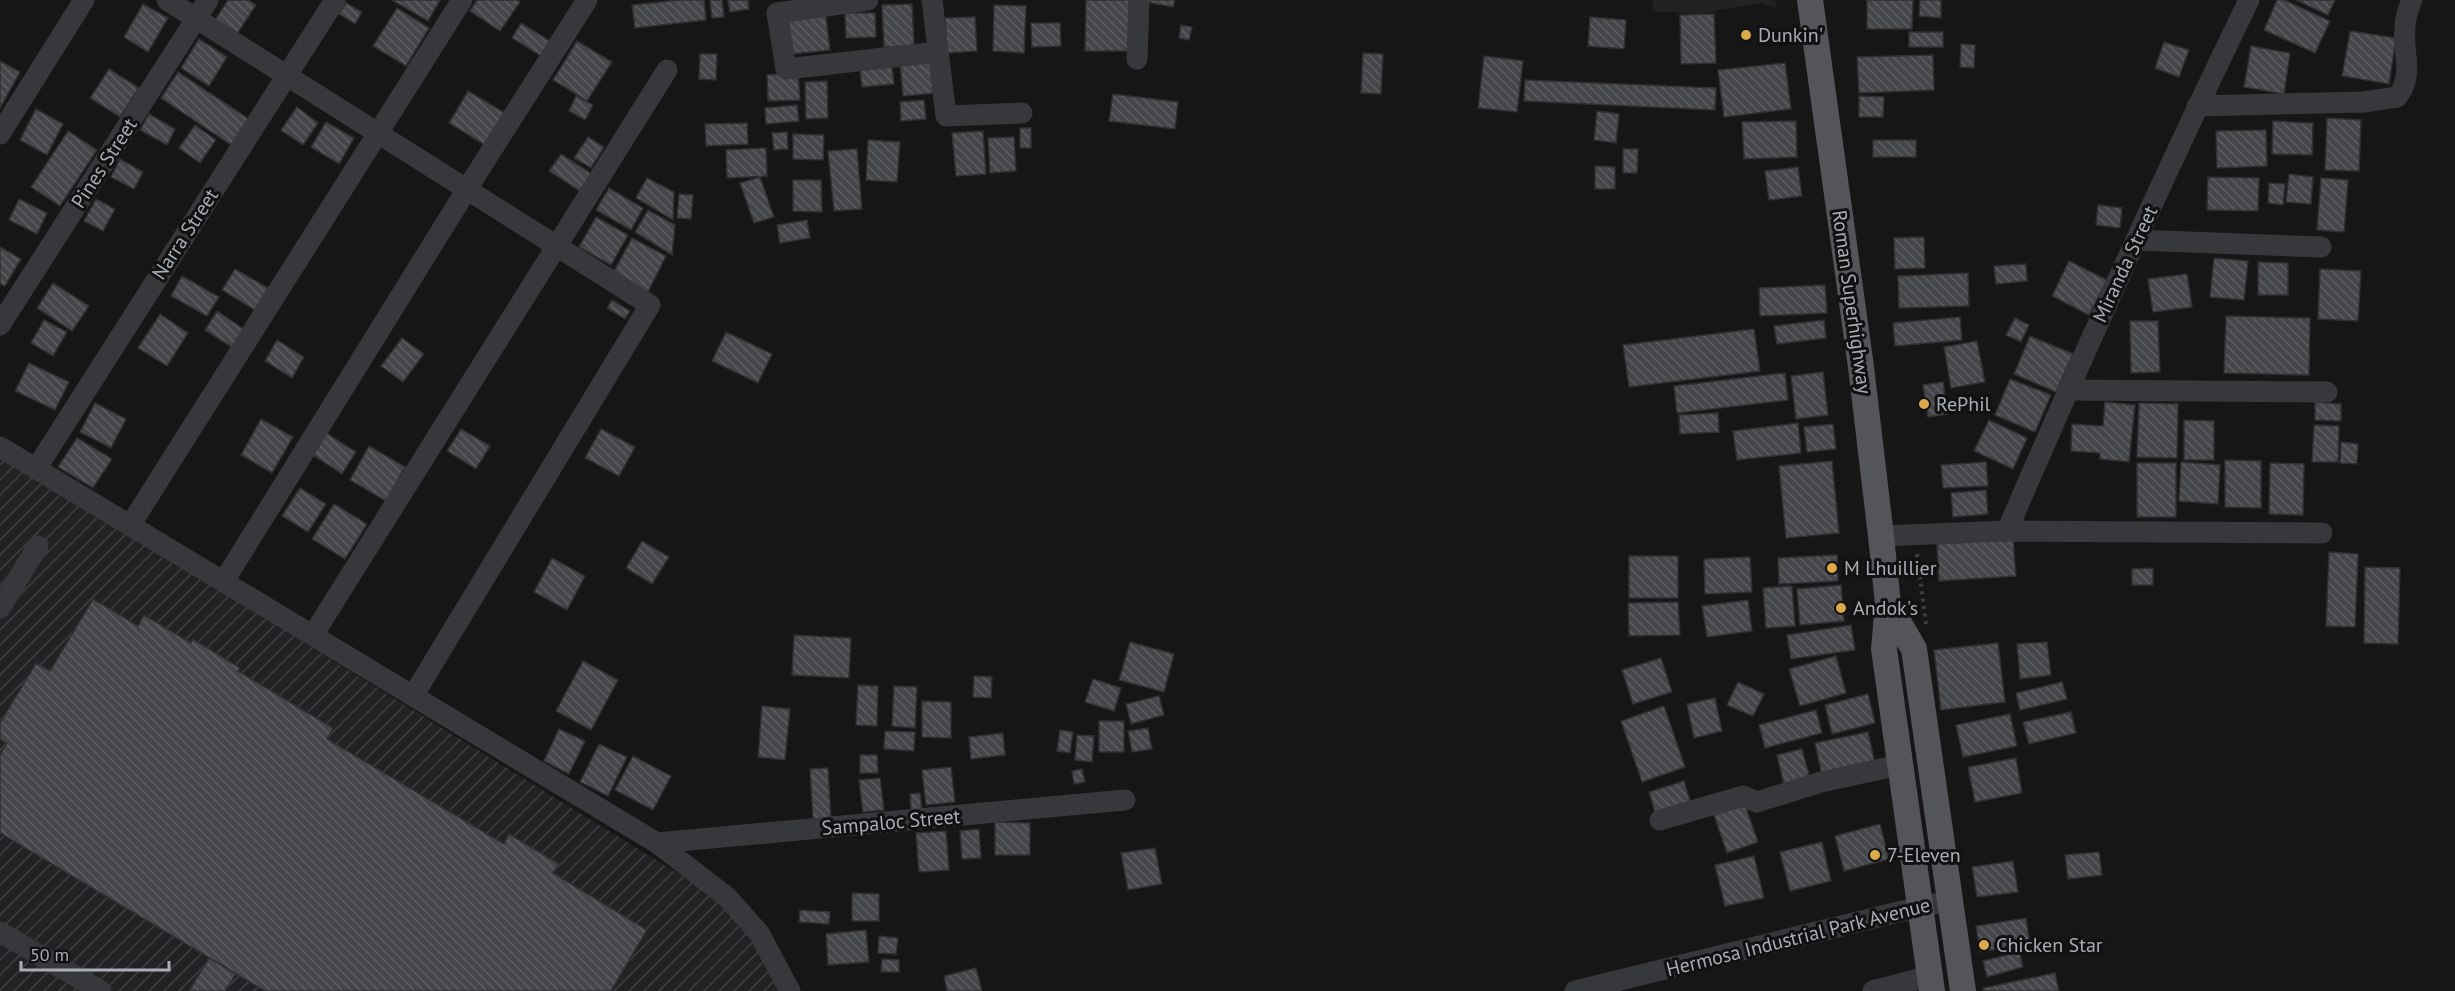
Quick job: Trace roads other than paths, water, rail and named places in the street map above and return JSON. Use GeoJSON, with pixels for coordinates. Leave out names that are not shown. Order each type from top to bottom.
{"type":"FeatureCollection","features":[{"type":"Feature","properties":{"kind":"main road","name":"Roman Superhighway"},"geometry":{"type":"LineString","coordinates":[[1810,0],[1861,367],[1888,604],[1884,649],[1931,984]]}},
{"type":"Feature","properties":{"kind":"main road","name":"Roman Superhighway"},"geometry":{"type":"LineString","coordinates":[[1888,604],[1914,649],[1963,991]]}},
{"type":"Feature","properties":{"kind":"street"},"geometry":{"type":"LineString","coordinates":[[0,134],[84,0]]}},
{"type":"Feature","properties":{"kind":"street"},"geometry":{"type":"LineString","coordinates":[[167,0],[650,305],[413,696]]}},
{"type":"Feature","properties":{"kind":"street","name":"Pines Street"},"geometry":{"type":"LineString","coordinates":[[0,325],[208,0]]}},
{"type":"Feature","properties":{"kind":"street","name":"Narra Street"},"geometry":{"type":"LineString","coordinates":[[36,469],[335,0]]}},
{"type":"Feature","properties":{"kind":"street"},"geometry":{"type":"LineString","coordinates":[[131,524],[462,0]]}},
{"type":"Feature","properties":{"kind":"street"},"geometry":{"type":"LineString","coordinates":[[224,581],[587,0]]}},
{"type":"Feature","properties":{"kind":"street"},"geometry":{"type":"LineString","coordinates":[[868,0],[777,13],[786,69],[938,52]]}},
{"type":"Feature","properties":{"kind":"street"},"geometry":{"type":"LineString","coordinates":[[932,0],[946,116],[1022,113]]}},
{"type":"Feature","properties":{"kind":"street"},"geometry":{"type":"LineString","coordinates":[[1137,59],[1139,0]]}},
{"type":"Feature","properties":{"kind":"street","name":"Miranda Street"},"geometry":{"type":"LineString","coordinates":[[2007,531],[2067,390],[2197,106],[2249,0]]}},
{"type":"Feature","properties":{"kind":"street"},"geometry":{"type":"LineString","coordinates":[[2197,106],[2364,102],[2397,97],[2404,89],[2408,66],[2404,30],[2412,0]]}},
{"type":"Feature","properties":{"kind":"street"},"geometry":{"type":"LineString","coordinates":[[313,635],[667,70]]}},
{"type":"Feature","properties":{"kind":"street"},"geometry":{"type":"LineString","coordinates":[[2136,240],[2321,247]]}},
{"type":"Feature","properties":{"kind":"street"},"geometry":{"type":"LineString","coordinates":[[2067,390],[2327,392]]}},
{"type":"Feature","properties":{"kind":"street"},"geometry":{"type":"LineString","coordinates":[[0,447],[657,843],[727,897],[759,933],[790,991]]}},
{"type":"Feature","properties":{"kind":"street"},"geometry":{"type":"LineString","coordinates":[[1881,536],[2007,531],[2322,534]]}},
{"type":"Feature","properties":{"kind":"street"},"geometry":{"type":"LineString","coordinates":[[0,608],[38,546]]}},
{"type":"Feature","properties":{"kind":"street"},"geometry":{"type":"LineString","coordinates":[[1660,820],[1743,796],[1757,802],[1821,782],[1899,765]]}},
{"type":"Feature","properties":{"kind":"street","name":"Sampaloc Street"},"geometry":{"type":"LineString","coordinates":[[657,843],[1125,800]]}},
{"type":"Feature","properties":{"kind":"street","name":"Hermosa Industrial Park Avenue"},"geometry":{"type":"LineString","coordinates":[[1575,991],[1951,901]]}},
{"type":"Feature","properties":{"kind":"street"},"geometry":{"type":"LineString","coordinates":[[0,932],[101,991]]}},
{"type":"Feature","properties":{"kind":"street"},"geometry":{"type":"LineString","coordinates":[[1873,991],[1931,984]]}},
{"type":"Feature","properties":{"kind":"place","name":"Dunkin'"},"geometry":{"type":"Point","coordinates":[1746,35]}},
{"type":"Feature","properties":{"kind":"place","name":"RePhil"},"geometry":{"type":"Point","coordinates":[1924,404]}},
{"type":"Feature","properties":{"kind":"place","name":"M Lhuillier"},"geometry":{"type":"Point","coordinates":[1832,568]}},
{"type":"Feature","properties":{"kind":"place","name":"Andok's"},"geometry":{"type":"Point","coordinates":[1841,608]}},
{"type":"Feature","properties":{"kind":"place","name":"7-Eleven"},"geometry":{"type":"Point","coordinates":[1875,855]}},
{"type":"Feature","properties":{"kind":"place","name":"Chicken Star"},"geometry":{"type":"Point","coordinates":[1984,945]}}]}
